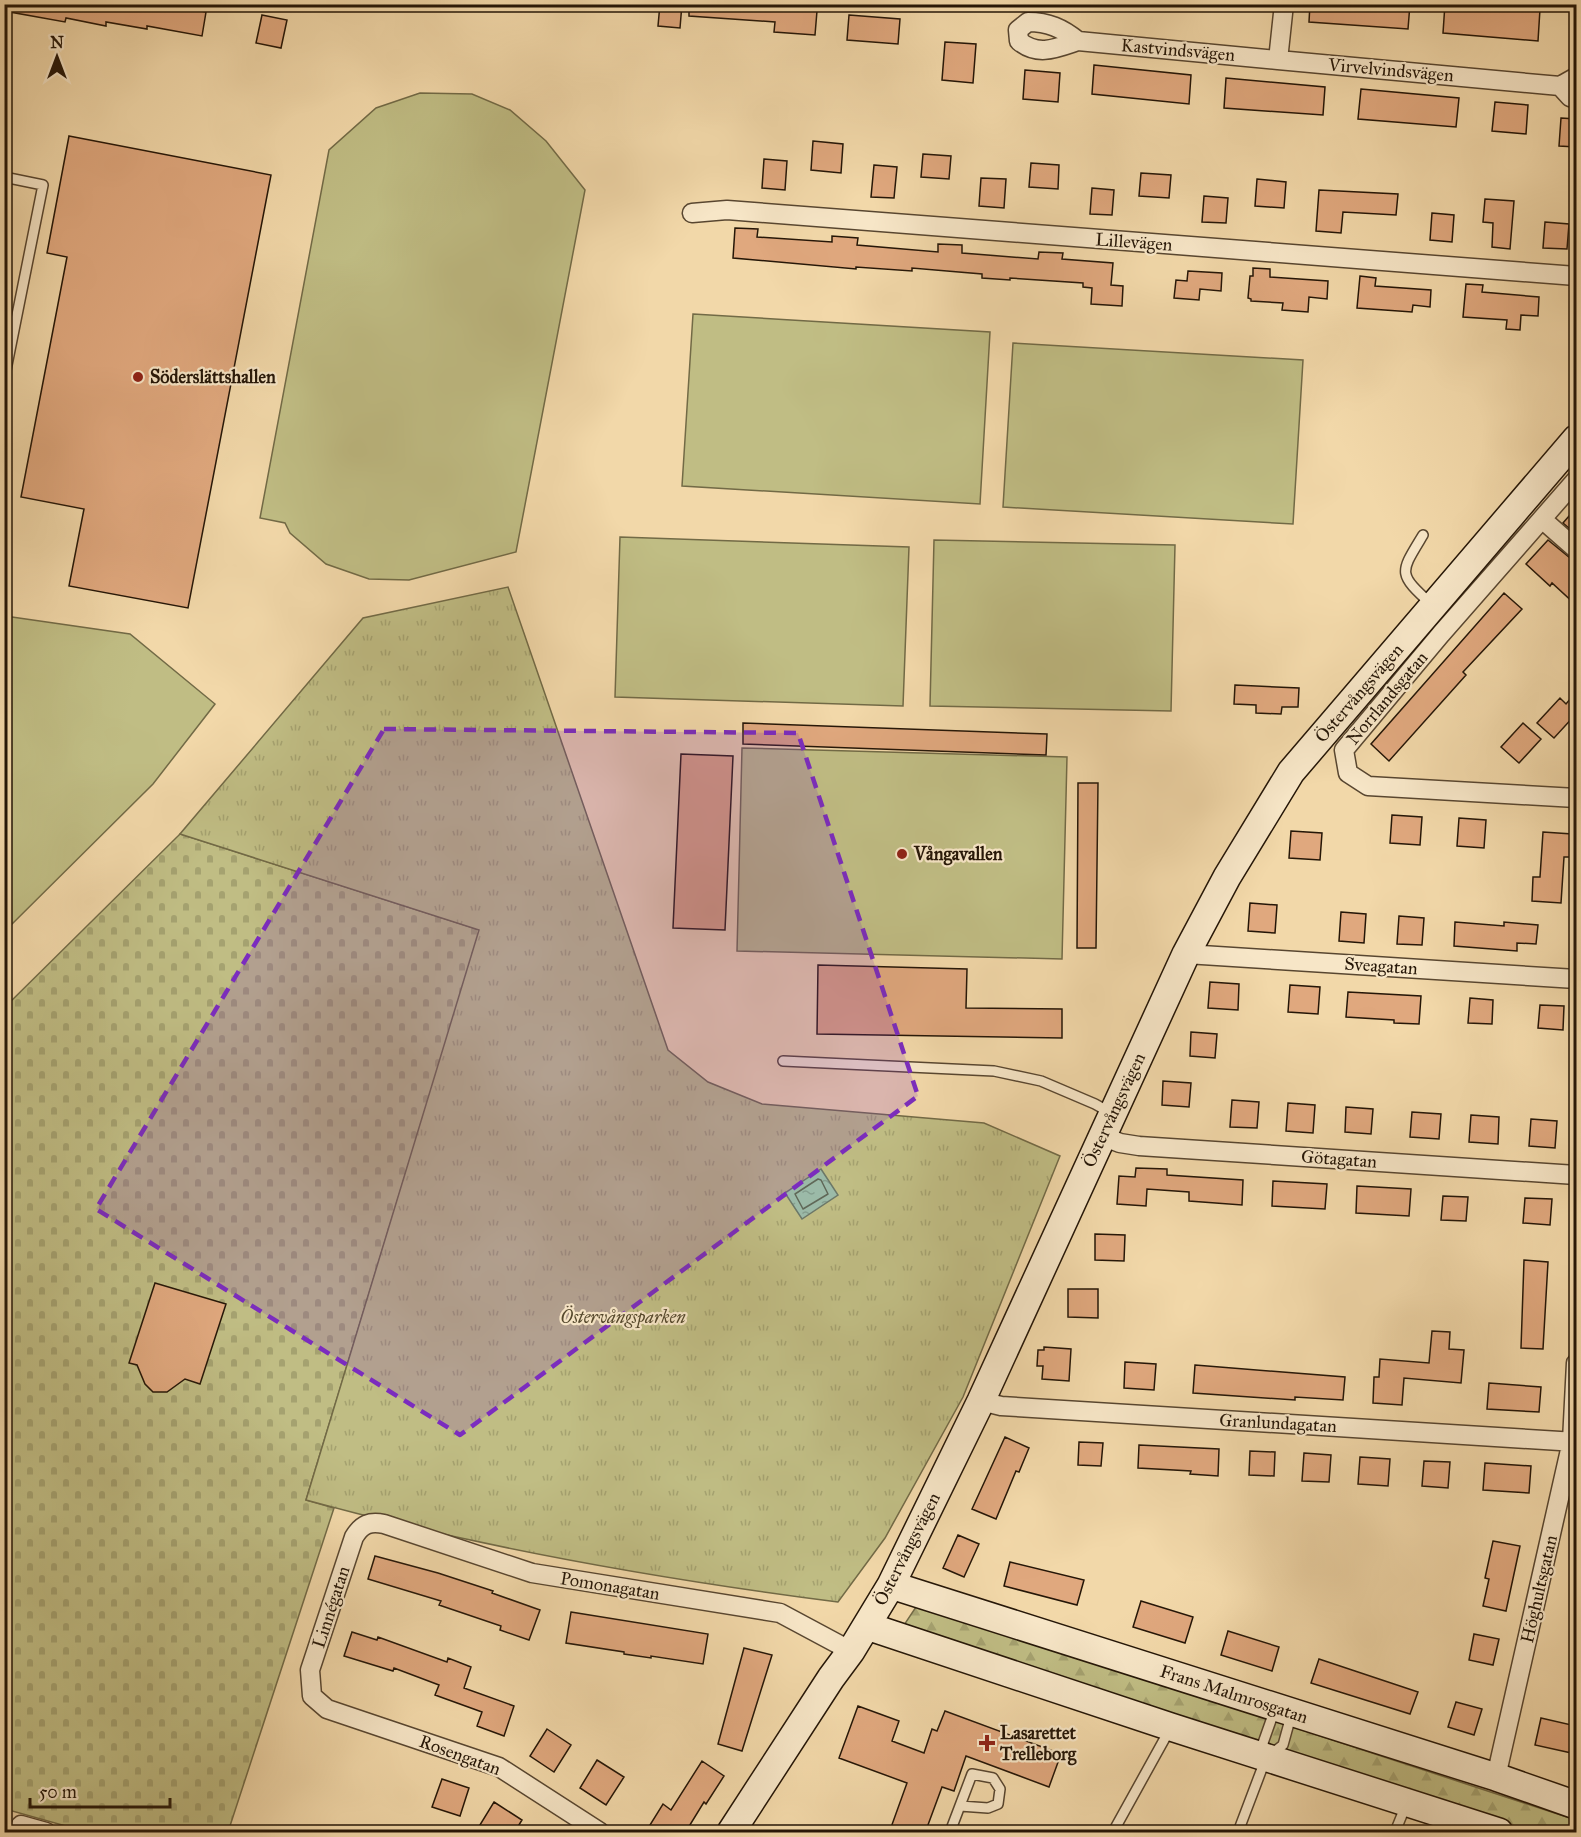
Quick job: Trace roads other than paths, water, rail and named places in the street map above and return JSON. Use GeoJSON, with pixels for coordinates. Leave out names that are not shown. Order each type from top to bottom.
{"type":"FeatureCollection","features":[{"type":"Feature","properties":{"kind":"street"},"geometry":{"type":"LineString","coordinates":[[1278,60],[1284,4]]}},
{"type":"Feature","properties":{"kind":"street","name":"Kastvindsvägen"},"geometry":{"type":"LineString","coordinates":[[1078,41],[1278,60]]}},
{"type":"Feature","properties":{"kind":"street","name":"Virvelvindsvägen"},"geometry":{"type":"LineString","coordinates":[[1278,60],[1560,86]]}},
{"type":"Feature","properties":{"kind":"street"},"geometry":{"type":"LineString","coordinates":[[1576,77],[1560,86],[1570,97],[1576,99]]}},
{"type":"Feature","properties":{"kind":"street","name":"Lillevägen"},"geometry":{"type":"LineString","coordinates":[[692,213],[727,210],[1576,276]]}},
{"type":"Feature","properties":{"kind":"street","name":"Östervångsvägen"},"geometry":{"type":"LineString","coordinates":[[737,1830],[891,1585],[981,1401],[1186,954],[1227,877],[1291,772],[1576,439]]}},
{"type":"Feature","properties":{"kind":"street","name":"Norrlandsgatan"},"geometry":{"type":"LineString","coordinates":[[1576,480],[1543,520],[1440,633],[1344,750],[1348,772],[1368,786],[1576,798]]}},
{"type":"Feature","properties":{"kind":"street"},"geometry":{"type":"LineString","coordinates":[[1543,520],[1576,549]]}},
{"type":"Feature","properties":{"kind":"street","name":"Sveagatan"},"geometry":{"type":"LineString","coordinates":[[1186,954],[1576,979]]}},
{"type":"Feature","properties":{"kind":"street","name":"Götagatan"},"geometry":{"type":"LineString","coordinates":[[1108,1125],[1120,1143],[1139,1146],[1576,1175]]}},
{"type":"Feature","properties":{"kind":"street","name":"Höghultsgatan"},"geometry":{"type":"LineString","coordinates":[[1496,1777],[1574,1441],[1576,1363]]}},
{"type":"Feature","properties":{"kind":"street","name":"Granlundagatan"},"geometry":{"type":"LineString","coordinates":[[981,1401],[1001,1406],[1574,1441]]}},
{"type":"Feature","properties":{"kind":"street","name":"Pomonagatan"},"geometry":{"type":"LineString","coordinates":[[366,1524],[374,1522],[384,1524],[532,1574],[780,1613],[851,1651]]}},
{"type":"Feature","properties":{"kind":"street","name":"Linnégatan"},"geometry":{"type":"LineString","coordinates":[[312,1696],[310,1670],[354,1537],[366,1524]]}},
{"type":"Feature","properties":{"kind":"street","name":"Frans Malmrosgatan"},"geometry":{"type":"LineString","coordinates":[[891,1585],[1496,1777],[1576,1805]]}},
{"type":"Feature","properties":{"kind":"street"},"geometry":{"type":"LineString","coordinates":[[867,1626],[1500,1833]]}},
{"type":"Feature","properties":{"kind":"street","name":"Rosengatan"},"geometry":{"type":"LineString","coordinates":[[312,1696],[327,1709],[499,1767],[600,1833]]}},
{"type":"Feature","properties":{"kind":"street"},"geometry":{"type":"LineString","coordinates":[[20,1829],[46,1833]]}},
{"type":"Feature","properties":{"kind":"lane"},"geometry":{"type":"LineString","coordinates":[[4,177],[43,185],[4,380]]}},
{"type":"Feature","properties":{"kind":"lane"},"geometry":{"type":"LineString","coordinates":[[1423,535],[1405,564],[1407,579],[1433,606]]}},
{"type":"Feature","properties":{"kind":"lane"},"geometry":{"type":"LineString","coordinates":[[783,1061],[994,1071],[1041,1081],[1095,1104],[1108,1125]]}},
{"type":"Feature","properties":{"kind":"lane"},"geometry":{"type":"LineString","coordinates":[[1266,1758],[1263,1743],[1284,1709]]}},
{"type":"Feature","properties":{"kind":"lane"},"geometry":{"type":"LineString","coordinates":[[1238,1833],[1266,1758],[1283,1744],[1284,1709]]}},
{"type":"Feature","properties":{"kind":"lane"},"geometry":{"type":"LineString","coordinates":[[1113,1833],[1171,1727]]}},
{"type":"Feature","properties":{"kind":"lane"},"geometry":{"type":"LineString","coordinates":[[951,1833],[960,1806],[972,1774],[993,1778],[1000,1789],[998,1804],[988,1808],[960,1806]]}},
{"type":"Feature","properties":{"kind":"lane"},"geometry":{"type":"LineString","coordinates":[[1395,1833],[1407,1803]]}},
{"type":"Feature","properties":{"kind":"water"},"geometry":{"type":"Polygon","coordinates":[[[821,1169],[838,1195],[802,1219],[785,1193],[821,1169]]]}},
{"type":"Feature","properties":{"kind":"place","name":"Söderslättshallen"},"geometry":{"type":"Point","coordinates":[138,377]}},
{"type":"Feature","properties":{"kind":"place","name":"Vångavallen"},"geometry":{"type":"Point","coordinates":[902,854]}},
{"type":"Feature","properties":{"kind":"place","name":"Lasarettet Trelleborg"},"geometry":{"type":"Point","coordinates":[987,1743]}},
{"type":"Feature","properties":{"kind":"park label","name":"Östervångsparken"},"geometry":{"type":"Point","coordinates":[623,1317]}}]}
